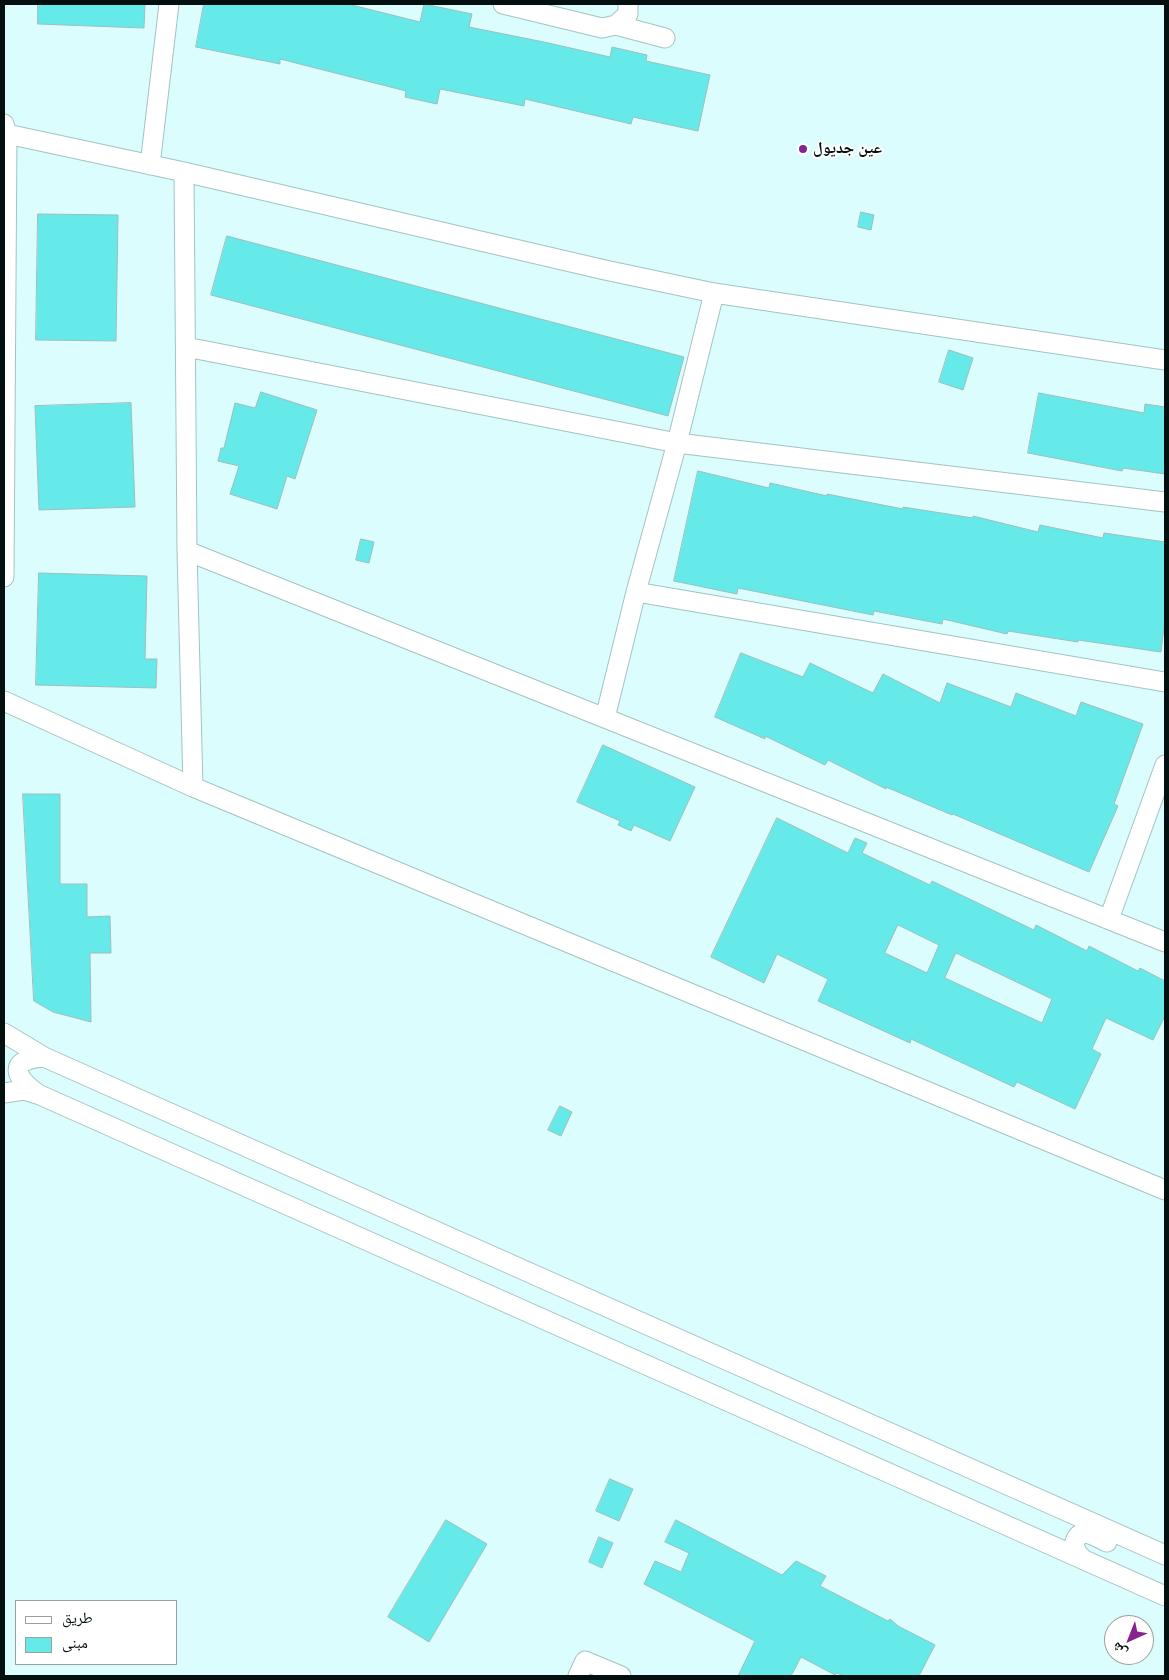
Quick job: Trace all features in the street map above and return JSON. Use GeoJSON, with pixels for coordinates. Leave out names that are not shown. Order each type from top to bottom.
{"type":"FeatureCollection","features":[{"type":"Feature","properties":{"kind":"street"},"geometry":{"type":"LineString","coordinates":[[150,165],[168,4]]}},
{"type":"Feature","properties":{"kind":"street"},"geometry":{"type":"LineString","coordinates":[[503,4],[602,28],[616,26],[665,38]]}},
{"type":"Feature","properties":{"kind":"street"},"geometry":{"type":"LineString","coordinates":[[616,26],[628,14],[628,4]]}},
{"type":"Feature","properties":{"kind":"street"},"geometry":{"type":"LineString","coordinates":[[4,577],[5,129],[150,165],[605,270],[714,293],[1165,360]]}},
{"type":"Feature","properties":{"kind":"street"},"geometry":{"type":"LineString","coordinates":[[184,172],[187,551],[193,786]]}},
{"type":"Feature","properties":{"kind":"street"},"geometry":{"type":"LineString","coordinates":[[605,718],[714,293]]}},
{"type":"Feature","properties":{"kind":"street"},"geometry":{"type":"LineString","coordinates":[[186,347],[677,443],[1165,502]]}},
{"type":"Feature","properties":{"kind":"street"},"geometry":{"type":"LineString","coordinates":[[187,551],[1165,942]]}},
{"type":"Feature","properties":{"kind":"street"},"geometry":{"type":"LineString","coordinates":[[636,592],[1165,682]]}},
{"type":"Feature","properties":{"kind":"street"},"geometry":{"type":"LineString","coordinates":[[4,701],[193,786],[1165,1190]]}},
{"type":"Feature","properties":{"kind":"street"},"geometry":{"type":"LineString","coordinates":[[1109,919],[1165,765]]}},
{"type":"Feature","properties":{"kind":"street"},"geometry":{"type":"LineString","coordinates":[[4,1033],[44,1057],[1165,1555]]}},
{"type":"Feature","properties":{"kind":"street"},"geometry":{"type":"LineString","coordinates":[[40,1096],[25,1085],[18,1075],[18,1071],[20,1066],[28,1059],[44,1057]]}},
{"type":"Feature","properties":{"kind":"street"},"geometry":{"type":"LineString","coordinates":[[4,1092],[24,1090],[40,1096],[1165,1596]]}},
{"type":"Feature","properties":{"kind":"street"},"geometry":{"type":"LineString","coordinates":[[1084,1560],[1074,1546],[1077,1536],[1081,1533],[1087,1533],[1135,1554],[1165,1562]]}},
{"type":"Feature","properties":{"kind":"street"},"geometry":{"type":"LineString","coordinates":[[578,1676],[585,1661],[621,1676]]}},
{"type":"Feature","properties":{"kind":"building"},"geometry":{"type":"Polygon","coordinates":[[[38,4],[145,4],[144,28],[38,24],[38,4]]]}},
{"type":"Feature","properties":{"kind":"building"},"geometry":{"type":"Polygon","coordinates":[[[204,4],[348,4],[420,22],[424,4],[472,14],[469,27],[610,57],[612,47],[647,55],[646,61],[710,75],[698,131],[633,117],[631,124],[525,99],[524,106],[440,89],[437,104],[405,97],[406,91],[280,59],[280,64],[196,47],[204,4]]]}},
{"type":"Feature","properties":{"kind":"building"},"geometry":{"type":"Polygon","coordinates":[[[861,212],[874,215],[871,230],[858,227],[861,212]]]}},
{"type":"Feature","properties":{"kind":"building"},"geometry":{"type":"Polygon","coordinates":[[[38,214],[118,215],[116,341],[36,340],[38,214]]]}},
{"type":"Feature","properties":{"kind":"building"},"geometry":{"type":"Polygon","coordinates":[[[227,236],[684,357],[668,416],[211,295],[227,236]]]}},
{"type":"Feature","properties":{"kind":"building"},"geometry":{"type":"Polygon","coordinates":[[[949,350],[973,358],[963,390],[939,382],[949,350]]]}},
{"type":"Feature","properties":{"kind":"building"},"geometry":{"type":"Polygon","coordinates":[[[261,392],[317,410],[295,479],[287,476],[277,509],[230,494],[239,466],[218,461],[221,448],[224,448],[235,403],[255,408],[261,392]]]}},
{"type":"Feature","properties":{"kind":"building"},"geometry":{"type":"Polygon","coordinates":[[[1039,393],[1144,413],[1145,404],[1165,407],[1165,474],[1123,468],[1122,471],[1028,453],[1039,393]]]}},
{"type":"Feature","properties":{"kind":"building"},"geometry":{"type":"Polygon","coordinates":[[[131,403],[135,507],[39,510],[35,406],[131,403]]]}},
{"type":"Feature","properties":{"kind":"building"},"geometry":{"type":"Polygon","coordinates":[[[698,471],[769,488],[770,483],[827,496],[827,494],[903,509],[903,507],[973,518],[973,516],[1038,532],[1040,525],[1103,538],[1104,533],[1165,542],[1165,619],[1161,652],[1008,631],[1007,634],[943,619],[942,624],[874,611],[873,615],[738,588],[737,594],[674,581],[698,471]]]}},
{"type":"Feature","properties":{"kind":"building"},"geometry":{"type":"Polygon","coordinates":[[[361,539],[374,542],[369,563],[356,560],[361,539]]]}},
{"type":"Feature","properties":{"kind":"building"},"geometry":{"type":"Polygon","coordinates":[[[39,573],[147,576],[145,659],[157,659],[156,688],[36,685],[39,573]]]}},
{"type":"Feature","properties":{"kind":"building"},"geometry":{"type":"Polygon","coordinates":[[[741,653],[803,677],[810,663],[873,693],[883,674],[940,703],[947,683],[1011,707],[1016,693],[1076,716],[1081,702],[1143,724],[1114,804],[1118,806],[1089,872],[953,814],[886,787],[886,789],[828,760],[825,765],[765,736],[765,739],[715,717],[741,653]]]}},
{"type":"Feature","properties":{"kind":"building"},"geometry":{"type":"Polygon","coordinates":[[[603,745],[695,787],[670,841],[634,825],[631,831],[618,825],[620,821],[577,802],[603,745]]]}},
{"type":"Feature","properties":{"kind":"building"},"geometry":{"type":"Polygon","coordinates":[[[23,794],[60,794],[60,884],[87,884],[87,917],[110,916],[111,953],[90,953],[91,1022],[53,1012],[34,1001],[23,794]]]}},
{"type":"Feature","properties":{"kind":"building"},"geometry":{"type":"Polygon","coordinates":[[[777,818],[848,853],[855,838],[867,843],[862,853],[930,885],[932,881],[1034,930],[1036,925],[1087,951],[1089,946],[1138,971],[1140,968],[1165,981],[1165,1016],[1153,1040],[1106,1018],[1092,1049],[1101,1054],[1075,1109],[1017,1082],[1014,1087],[911,1039],[910,1043],[818,1001],[828,979],[777,954],[764,983],[711,957],[777,818]],[[898,925],[885,953],[927,973],[939,945],[898,925]],[[956,953],[945,978],[1042,1023],[1052,999],[956,953]]]}},
{"type":"Feature","properties":{"kind":"building"},"geometry":{"type":"Polygon","coordinates":[[[560,1106],[572,1112],[561,1136],[548,1130],[560,1106]]]}},
{"type":"Feature","properties":{"kind":"building"},"geometry":{"type":"Polygon","coordinates":[[[610,1479],[633,1489],[619,1521],[596,1511],[610,1479]]]}},
{"type":"Feature","properties":{"kind":"building"},"geometry":{"type":"Polygon","coordinates":[[[446,1520],[487,1544],[429,1642],[388,1617],[446,1520]]]}},
{"type":"Feature","properties":{"kind":"building"},"geometry":{"type":"Polygon","coordinates":[[[676,1520],[782,1575],[796,1561],[826,1576],[820,1586],[888,1621],[890,1619],[898,1626],[935,1645],[919,1676],[844,1676],[837,1673],[835,1675],[801,1657],[791,1676],[738,1676],[755,1641],[644,1584],[655,1561],[681,1572],[689,1553],[665,1542],[676,1520]]]}},
{"type":"Feature","properties":{"kind":"building"},"geometry":{"type":"Polygon","coordinates":[[[599,1537],[613,1543],[602,1568],[589,1562],[599,1537]]]}},
{"type":"Feature","properties":{"kind":"place","name":"عين جديول"},"geometry":{"type":"Point","coordinates":[803,149]}}]}
